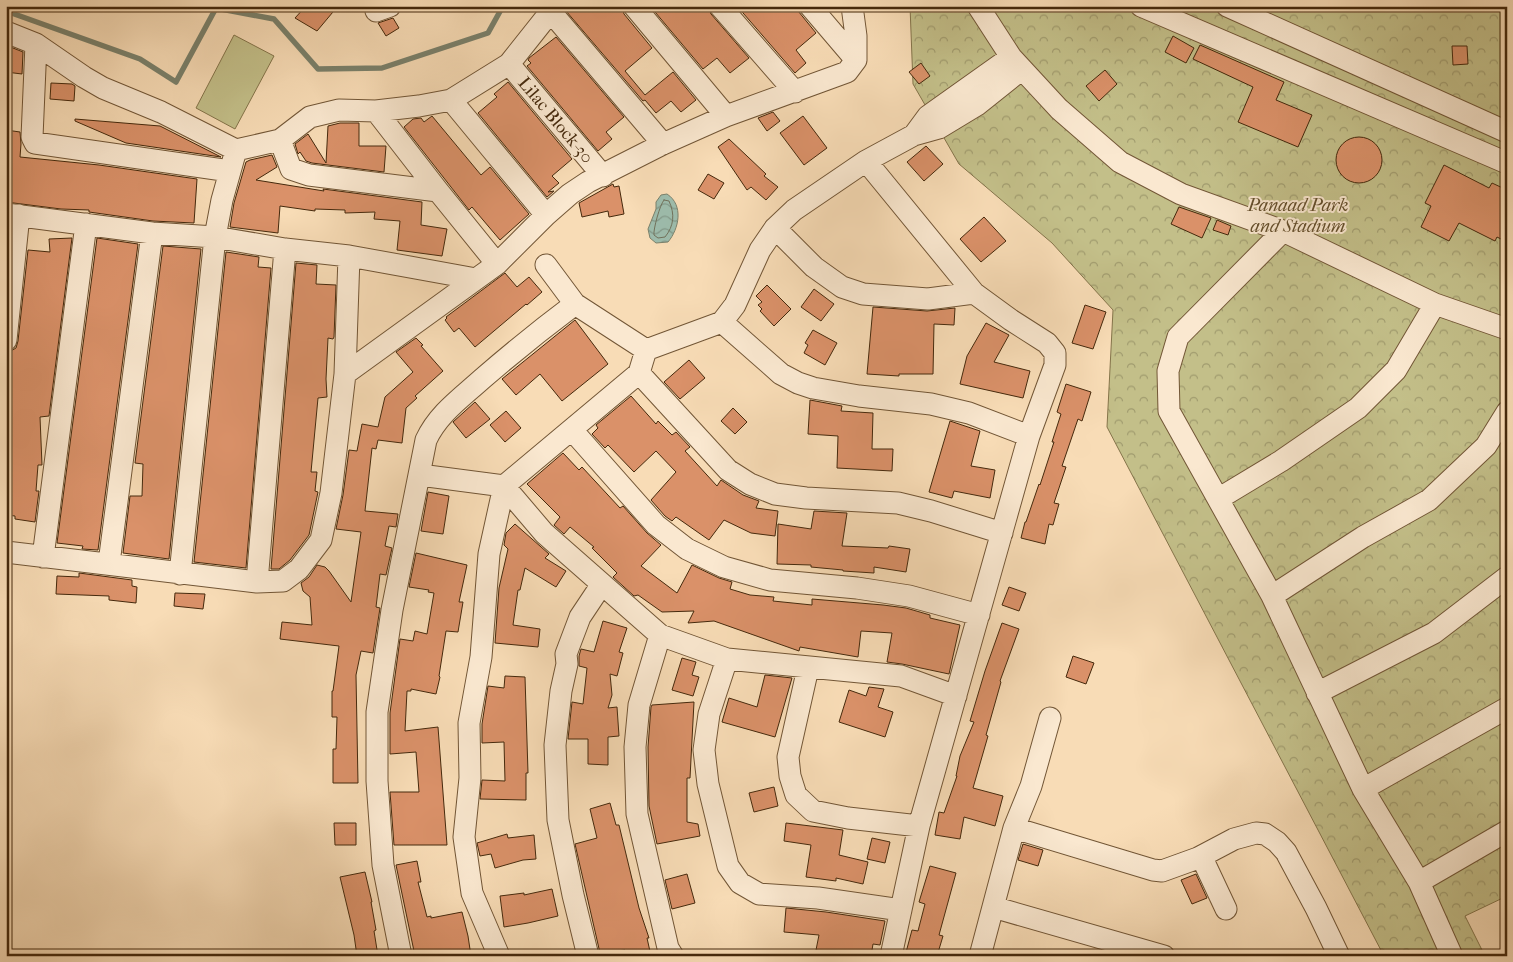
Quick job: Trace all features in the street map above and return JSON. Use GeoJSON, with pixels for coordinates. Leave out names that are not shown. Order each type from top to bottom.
{"type":"FeatureCollection","features":[{"type":"Feature","properties":{"kind":"street"},"geometry":{"type":"LineString","coordinates":[[634,6],[726,116]]}},
{"type":"Feature","properties":{"kind":"street"},"geometry":{"type":"LineString","coordinates":[[720,6],[795,92]]}},
{"type":"Feature","properties":{"kind":"street"},"geometry":{"type":"LineString","coordinates":[[810,6],[856,60]]}},
{"type":"Feature","properties":{"kind":"street"},"geometry":{"type":"LineString","coordinates":[[345,374],[497,264],[546,214],[588,182],[663,144],[726,116],[847,72],[856,60],[856,36],[852,6]]}},
{"type":"Feature","properties":{"kind":"street"},"geometry":{"type":"LineString","coordinates":[[978,6],[1017,63],[1059,109],[1120,162],[1181,194],[1283,231],[1435,304],[1507,329]]}},
{"type":"Feature","properties":{"kind":"street"},"geometry":{"type":"LineString","coordinates":[[1140,6],[1507,164]]}},
{"type":"Feature","properties":{"kind":"street"},"geometry":{"type":"LineString","coordinates":[[1227,6],[1507,132]]}},
{"type":"Feature","properties":{"kind":"street"},"geometry":{"type":"LineString","coordinates":[[6,32],[36,44],[103,88],[161,112],[236,150],[280,140],[310,117],[339,110],[376,111],[451,100],[509,64],[553,9],[663,144]]}},
{"type":"Feature","properties":{"kind":"street"},"geometry":{"type":"LineString","coordinates":[[36,44],[32,137],[35,143],[230,170]]}},
{"type":"Feature","properties":{"kind":"street"},"geometry":{"type":"LineString","coordinates":[[646,350],[722,322],[735,305],[760,250],[775,228],[794,210],[866,161],[914,135],[939,128],[977,105],[1017,63]]}},
{"type":"Feature","properties":{"kind":"street","name":"Lilac Block-30"},"geometry":{"type":"LineString","coordinates":[[509,64],[603,176]]}},
{"type":"Feature","properties":{"kind":"street"},"geometry":{"type":"LineString","coordinates":[[451,100],[546,214]]}},
{"type":"Feature","properties":{"kind":"street"},"geometry":{"type":"LineString","coordinates":[[376,111],[497,264]]}},
{"type":"Feature","properties":{"kind":"street"},"geometry":{"type":"LineString","coordinates":[[280,140],[291,169],[309,175],[438,191]]}},
{"type":"Feature","properties":{"kind":"street"},"geometry":{"type":"LineString","coordinates":[[180,574],[215,237],[236,150]]}},
{"type":"Feature","properties":{"kind":"street"},"geometry":{"type":"LineString","coordinates":[[866,161],[974,293],[1047,343],[1055,353],[1055,365],[1029,436],[919,826],[891,956]]}},
{"type":"Feature","properties":{"kind":"street"},"geometry":{"type":"LineString","coordinates":[[6,340],[13,215],[152,233],[215,237],[285,249],[349,256],[476,278]]}},
{"type":"Feature","properties":{"kind":"street"},"geometry":{"type":"LineString","coordinates":[[43,558],[86,224]]}},
{"type":"Feature","properties":{"kind":"street"},"geometry":{"type":"LineString","coordinates":[[775,228],[814,267],[842,287],[863,294],[928,299],[974,293]]}},
{"type":"Feature","properties":{"kind":"street"},"geometry":{"type":"LineString","coordinates":[[1283,231],[1178,337],[1168,371],[1169,411],[1272,596],[1362,789],[1418,882],[1452,956]]}},
{"type":"Feature","properties":{"kind":"street"},"geometry":{"type":"LineString","coordinates":[[109,563],[152,233]]}},
{"type":"Feature","properties":{"kind":"street"},"geometry":{"type":"LineString","coordinates":[[257,582],[285,249]]}},
{"type":"Feature","properties":{"kind":"street"},"geometry":{"type":"LineString","coordinates":[[6,552],[43,558],[109,563],[180,574],[257,582],[283,581],[299,569],[312,555],[321,540],[331,493],[345,374],[349,256]]}},
{"type":"Feature","properties":{"kind":"street"},"geometry":{"type":"LineString","coordinates":[[546,265],[575,304],[646,350]]}},
{"type":"Feature","properties":{"kind":"street"},"geometry":{"type":"LineString","coordinates":[[401,956],[383,865],[377,781],[377,712],[392,610],[426,440],[433,425],[450,407],[530,337],[575,304]]}},
{"type":"Feature","properties":{"kind":"street"},"geometry":{"type":"LineString","coordinates":[[1218,499],[1281,462],[1358,408],[1396,370],[1435,304]]}},
{"type":"Feature","properties":{"kind":"street"},"geometry":{"type":"LineString","coordinates":[[722,322],[781,374],[798,383],[813,388],[859,396],[931,404],[969,413],[1029,436]]}},
{"type":"Feature","properties":{"kind":"street"},"geometry":{"type":"LineString","coordinates":[[499,956],[472,894],[464,837],[470,778],[469,723],[481,657],[489,554],[504,486],[638,373],[646,350]]}},
{"type":"Feature","properties":{"kind":"street"},"geometry":{"type":"LineString","coordinates":[[638,373],[728,470],[750,484],[774,494],[898,504],[931,511],[1002,534]]}},
{"type":"Feature","properties":{"kind":"street"},"geometry":{"type":"LineString","coordinates":[[1272,596],[1363,537],[1429,500],[1486,446],[1507,412]]}},
{"type":"Feature","properties":{"kind":"street"},"geometry":{"type":"LineString","coordinates":[[572,430],[656,525],[687,549],[724,567],[770,580],[856,588],[909,596],[979,615]]}},
{"type":"Feature","properties":{"kind":"street"},"geometry":{"type":"LineString","coordinates":[[420,475],[504,486],[544,533],[660,635],[727,659],[901,676],[956,696]]}},
{"type":"Feature","properties":{"kind":"street"},"geometry":{"type":"LineString","coordinates":[[1317,693],[1434,633],[1507,577]]}},
{"type":"Feature","properties":{"kind":"street"},"geometry":{"type":"LineString","coordinates":[[588,956],[573,895],[558,820],[554,745],[561,691],[567,664],[566,654],[580,617],[602,584]]}},
{"type":"Feature","properties":{"kind":"street"},"geometry":{"type":"LineString","coordinates":[[660,635],[639,705],[635,748],[637,814],[668,948],[673,956]]}},
{"type":"Feature","properties":{"kind":"street"},"geometry":{"type":"LineString","coordinates":[[727,659],[709,714],[704,750],[708,784],[728,866],[740,883],[759,894],[818,898],[901,910]]}},
{"type":"Feature","properties":{"kind":"street"},"geometry":{"type":"LineString","coordinates":[[808,668],[788,757],[790,776],[796,795],[813,812],[919,826]]}},
{"type":"Feature","properties":{"kind":"street"},"geometry":{"type":"LineString","coordinates":[[1362,789],[1507,708]]}},
{"type":"Feature","properties":{"kind":"street"},"geometry":{"type":"LineString","coordinates":[[980,956],[1014,828],[1031,786],[1050,718]]}},
{"type":"Feature","properties":{"kind":"street"},"geometry":{"type":"LineString","coordinates":[[1014,828],[1162,872],[1198,858],[1234,839],[1256,833],[1265,834],[1277,842],[1286,852],[1339,956]]}},
{"type":"Feature","properties":{"kind":"street"},"geometry":{"type":"LineString","coordinates":[[1418,882],[1507,831]]}},
{"type":"Feature","properties":{"kind":"street"},"geometry":{"type":"LineString","coordinates":[[1198,858],[1203,860],[1226,909]]}},
{"type":"Feature","properties":{"kind":"street"},"geometry":{"type":"LineString","coordinates":[[993,907],[1164,956]]}},
{"type":"Feature","properties":{"kind":"green space","name":"Panaad Park and Stadium"},"geometry":{"type":"Polygon","coordinates":[[[910,6],[1507,6],[1507,896],[1465,916],[1485,956],[1384,956],[1107,427],[1113,310],[1052,243],[959,164],[913,84],[910,6]]]}},
{"type":"Feature","properties":{"kind":"green space"},"geometry":{"type":"Polygon","coordinates":[[[234,35],[274,56],[235,129],[196,108],[234,35]]]}},
{"type":"Feature","properties":{"kind":"water"},"geometry":{"type":"Polygon","coordinates":[[[667,194],[676,204],[678,211],[677,224],[668,242],[656,243],[650,238],[648,229],[656,209],[656,202],[661,195],[667,194]]]}},
{"type":"Feature","properties":{"kind":"building"},"geometry":{"type":"Polygon","coordinates":[[[306,6],[338,6],[317,31],[295,18],[306,6]]]}},
{"type":"Feature","properties":{"kind":"building"},"geometry":{"type":"Polygon","coordinates":[[[567,6],[622,6],[624,14],[652,48],[625,71],[645,95],[673,72],[696,100],[681,112],[671,101],[656,113],[645,100],[643,101],[566,11],[567,6]]]}},
{"type":"Feature","properties":{"kind":"building"},"geometry":{"type":"Polygon","coordinates":[[[650,6],[708,6],[711,14],[749,58],[730,73],[717,58],[703,69],[650,6]]]}},
{"type":"Feature","properties":{"kind":"building"},"geometry":{"type":"Polygon","coordinates":[[[737,6],[794,6],[816,33],[796,50],[806,63],[795,73],[737,6]]]}},
{"type":"Feature","properties":{"kind":"building"},"geometry":{"type":"Polygon","coordinates":[[[393,18],[399,28],[386,36],[378,23],[393,18]]]}},
{"type":"Feature","properties":{"kind":"building"},"geometry":{"type":"Polygon","coordinates":[[[1173,36],[1194,48],[1186,63],[1165,52],[1173,36]]]}},
{"type":"Feature","properties":{"kind":"building"},"geometry":{"type":"Polygon","coordinates":[[[556,37],[624,117],[606,132],[612,139],[598,151],[527,66],[531,63],[528,60],[529,58],[556,37]]]}},
{"type":"Feature","properties":{"kind":"building"},"geometry":{"type":"Polygon","coordinates":[[[1200,45],[1284,82],[1276,100],[1312,115],[1298,147],[1238,122],[1253,87],[1193,59],[1200,45]]]}},
{"type":"Feature","properties":{"kind":"building"},"geometry":{"type":"Polygon","coordinates":[[[8,46],[23,52],[22,74],[6,72],[8,46]]]}},
{"type":"Feature","properties":{"kind":"building"},"geometry":{"type":"Polygon","coordinates":[[[1452,46],[1467,46],[1468,64],[1453,65],[1452,46]]]}},
{"type":"Feature","properties":{"kind":"building"},"geometry":{"type":"Polygon","coordinates":[[[921,63],[930,76],[919,84],[909,72],[921,63]]]}},
{"type":"Feature","properties":{"kind":"building"},"geometry":{"type":"Polygon","coordinates":[[[1105,70],[1117,84],[1099,101],[1086,86],[1105,70]]]}},
{"type":"Feature","properties":{"kind":"building"},"geometry":{"type":"Polygon","coordinates":[[[508,82],[572,159],[552,176],[559,183],[548,192],[554,191],[547,197],[478,113],[497,97],[494,94],[508,82]]]}},
{"type":"Feature","properties":{"kind":"building"},"geometry":{"type":"Polygon","coordinates":[[[51,83],[72,84],[75,86],[74,101],[50,99],[51,83]]]}},
{"type":"Feature","properties":{"kind":"building"},"geometry":{"type":"Polygon","coordinates":[[[773,112],[780,121],[767,131],[758,118],[773,112]]]}},
{"type":"Feature","properties":{"kind":"building"},"geometry":{"type":"Polygon","coordinates":[[[432,116],[481,175],[490,167],[529,214],[500,240],[472,207],[469,210],[404,127],[413,119],[421,118],[424,122],[432,116]]]}},
{"type":"Feature","properties":{"kind":"building"},"geometry":{"type":"Polygon","coordinates":[[[803,116],[827,148],[804,165],[780,133],[803,116]]]}},
{"type":"Feature","properties":{"kind":"building"},"geometry":{"type":"Polygon","coordinates":[[[75,119],[160,126],[221,157],[126,143],[75,121],[75,119]]]}},
{"type":"Feature","properties":{"kind":"building"},"geometry":{"type":"Polygon","coordinates":[[[340,123],[359,123],[359,146],[386,146],[384,172],[312,163],[306,161],[300,152],[298,154],[295,144],[308,134],[326,163],[328,126],[340,123]]]}},
{"type":"Feature","properties":{"kind":"building"},"geometry":{"type":"Polygon","coordinates":[[[6,130],[20,132],[20,157],[99,165],[197,179],[194,223],[153,221],[89,212],[89,210],[61,209],[6,202],[6,130]]]}},
{"type":"Feature","properties":{"kind":"building"},"geometry":{"type":"Polygon","coordinates":[[[1354,137],[1364,137],[1378,147],[1382,160],[1378,173],[1372,179],[1364,183],[1354,183],[1340,173],[1336,165],[1336,155],[1346,141],[1354,137]]]}},
{"type":"Feature","properties":{"kind":"building"},"geometry":{"type":"Polygon","coordinates":[[[729,139],[766,174],[764,176],[778,187],[766,200],[751,187],[747,190],[718,147],[729,139]]]}},
{"type":"Feature","properties":{"kind":"building"},"geometry":{"type":"Polygon","coordinates":[[[926,146],[943,164],[924,181],[907,162],[926,146]]]}},
{"type":"Feature","properties":{"kind":"building"},"geometry":{"type":"Polygon","coordinates":[[[272,155],[277,167],[256,180],[324,191],[323,189],[422,202],[421,225],[447,229],[442,256],[397,250],[400,221],[374,219],[375,212],[345,213],[345,210],[315,209],[315,211],[280,206],[278,233],[230,227],[234,203],[246,162],[272,155]]]}},
{"type":"Feature","properties":{"kind":"building"},"geometry":{"type":"Polygon","coordinates":[[[1444,165],[1489,188],[1492,183],[1507,190],[1507,242],[1497,237],[1495,241],[1459,223],[1449,241],[1421,227],[1431,206],[1425,203],[1444,165]]]}},
{"type":"Feature","properties":{"kind":"building"},"geometry":{"type":"Polygon","coordinates":[[[708,174],[724,183],[714,199],[698,190],[708,174]]]}},
{"type":"Feature","properties":{"kind":"building"},"geometry":{"type":"Polygon","coordinates":[[[613,184],[614,187],[619,186],[624,214],[609,217],[608,211],[582,217],[579,203],[613,184]]]}},
{"type":"Feature","properties":{"kind":"building"},"geometry":{"type":"Polygon","coordinates":[[[1179,207],[1211,218],[1202,238],[1171,224],[1179,207]]]}},
{"type":"Feature","properties":{"kind":"building"},"geometry":{"type":"Polygon","coordinates":[[[984,217],[1006,241],[981,262],[960,239],[984,217]]]}},
{"type":"Feature","properties":{"kind":"building"},"geometry":{"type":"Polygon","coordinates":[[[1217,220],[1231,226],[1228,235],[1213,230],[1217,220]]]}},
{"type":"Feature","properties":{"kind":"building"},"geometry":{"type":"Polygon","coordinates":[[[72,238],[49,416],[40,417],[42,465],[38,465],[36,491],[39,491],[35,522],[15,519],[15,516],[6,515],[6,386],[8,386],[9,352],[16,348],[18,341],[28,250],[50,252],[49,239],[72,238]]]}},
{"type":"Feature","properties":{"kind":"building"},"geometry":{"type":"Polygon","coordinates":[[[97,238],[138,244],[98,550],[82,549],[83,546],[57,543],[97,238]]]}},
{"type":"Feature","properties":{"kind":"building"},"geometry":{"type":"Polygon","coordinates":[[[163,246],[201,249],[169,559],[123,553],[130,496],[142,496],[143,464],[135,463],[163,246]]]}},
{"type":"Feature","properties":{"kind":"building"},"geometry":{"type":"Polygon","coordinates":[[[226,252],[259,257],[258,267],[271,268],[246,568],[194,562],[226,252]]]}},
{"type":"Feature","properties":{"kind":"building"},"geometry":{"type":"Polygon","coordinates":[[[296,263],[317,265],[316,284],[336,285],[334,337],[333,339],[328,338],[327,397],[318,398],[311,472],[317,472],[315,491],[318,492],[309,535],[290,560],[279,569],[271,569],[296,263]]]}},
{"type":"Feature","properties":{"kind":"building"},"geometry":{"type":"Polygon","coordinates":[[[505,273],[517,287],[529,277],[542,292],[475,347],[459,328],[454,332],[445,320],[446,317],[505,273]]]}},
{"type":"Feature","properties":{"kind":"building"},"geometry":{"type":"Polygon","coordinates":[[[767,285],[791,309],[774,326],[760,311],[762,309],[758,305],[762,302],[756,296],[767,285]]]}},
{"type":"Feature","properties":{"kind":"building"},"geometry":{"type":"Polygon","coordinates":[[[814,289],[834,304],[821,321],[801,307],[814,289]]]}},
{"type":"Feature","properties":{"kind":"building"},"geometry":{"type":"Polygon","coordinates":[[[1085,305],[1106,312],[1093,349],[1072,343],[1085,305]]]}},
{"type":"Feature","properties":{"kind":"building"},"geometry":{"type":"Polygon","coordinates":[[[873,307],[927,311],[955,308],[954,325],[934,324],[933,374],[899,374],[899,376],[867,374],[873,307]]]}},
{"type":"Feature","properties":{"kind":"building"},"geometry":{"type":"Polygon","coordinates":[[[575,320],[608,364],[562,401],[540,374],[516,395],[502,379],[575,320]]]}},
{"type":"Feature","properties":{"kind":"building"},"geometry":{"type":"Polygon","coordinates":[[[986,323],[1009,335],[994,362],[1030,371],[1023,398],[960,384],[967,356],[986,323]]]}},
{"type":"Feature","properties":{"kind":"building"},"geometry":{"type":"Polygon","coordinates":[[[813,330],[837,343],[825,365],[804,353],[808,345],[805,343],[813,330]]]}},
{"type":"Feature","properties":{"kind":"building"},"geometry":{"type":"Polygon","coordinates":[[[416,338],[443,371],[415,396],[417,398],[406,408],[402,443],[378,440],[376,449],[372,448],[365,511],[398,514],[396,527],[389,526],[385,546],[392,548],[386,575],[380,574],[376,607],[380,608],[373,653],[361,651],[356,675],[358,783],[333,783],[333,749],[336,749],[337,717],[332,717],[332,691],[339,646],[280,639],[282,622],[312,625],[310,597],[303,591],[301,583],[309,577],[317,565],[325,567],[329,571],[351,602],[361,532],[336,529],[349,450],[357,451],[362,424],[378,427],[385,397],[413,372],[396,352],[416,338]]]}},
{"type":"Feature","properties":{"kind":"building"},"geometry":{"type":"Polygon","coordinates":[[[689,360],[705,378],[680,399],[664,382],[689,360]]]}},
{"type":"Feature","properties":{"kind":"building"},"geometry":{"type":"Polygon","coordinates":[[[1066,384],[1091,392],[1082,421],[1078,419],[1062,466],[1066,467],[1054,503],[1059,504],[1053,525],[1049,524],[1045,544],[1021,538],[1054,442],[1052,442],[1061,414],[1057,412],[1066,384]]]}},
{"type":"Feature","properties":{"kind":"building"},"geometry":{"type":"Polygon","coordinates":[[[631,396],[656,424],[658,421],[672,435],[676,432],[690,447],[685,451],[717,486],[721,480],[743,495],[759,501],[756,508],[778,511],[775,536],[751,533],[724,520],[709,540],[676,517],[672,521],[665,516],[651,500],[676,472],[656,451],[634,472],[608,445],[605,448],[592,434],[598,428],[596,425],[631,396]]]}},
{"type":"Feature","properties":{"kind":"building"},"geometry":{"type":"Polygon","coordinates":[[[810,400],[842,406],[841,411],[873,413],[872,449],[893,449],[892,471],[837,468],[838,436],[808,434],[810,400]]]}},
{"type":"Feature","properties":{"kind":"building"},"geometry":{"type":"Polygon","coordinates":[[[475,402],[490,419],[466,438],[453,422],[475,402]]]}},
{"type":"Feature","properties":{"kind":"building"},"geometry":{"type":"Polygon","coordinates":[[[733,408],[747,422],[735,434],[721,421],[733,408]]]}},
{"type":"Feature","properties":{"kind":"building"},"geometry":{"type":"Polygon","coordinates":[[[506,411],[521,428],[505,442],[490,425],[506,411]]]}},
{"type":"Feature","properties":{"kind":"building"},"geometry":{"type":"Polygon","coordinates":[[[950,421],[980,431],[971,466],[995,470],[990,498],[954,491],[952,498],[929,492],[950,421]]]}},
{"type":"Feature","properties":{"kind":"building"},"geometry":{"type":"Polygon","coordinates":[[[563,453],[579,470],[582,467],[620,508],[623,506],[647,533],[661,545],[641,566],[677,593],[692,565],[732,582],[730,589],[750,595],[774,597],[773,601],[812,605],[812,599],[883,605],[906,608],[930,615],[930,618],[960,625],[949,674],[887,662],[892,633],[861,631],[858,657],[800,647],[799,651],[714,621],[688,623],[694,611],[662,612],[638,595],[634,596],[613,577],[617,573],[592,548],[594,547],[570,527],[564,534],[554,525],[560,517],[527,484],[563,453]]]}},
{"type":"Feature","properties":{"kind":"building"},"geometry":{"type":"Polygon","coordinates":[[[428,492],[449,496],[443,534],[421,531],[428,492]]]}},
{"type":"Feature","properties":{"kind":"building"},"geometry":{"type":"Polygon","coordinates":[[[814,511],[847,513],[842,546],[888,548],[889,546],[910,549],[906,572],[874,567],[874,573],[811,567],[811,565],[777,564],[778,524],[811,529],[814,511]]]}},
{"type":"Feature","properties":{"kind":"building"},"geometry":{"type":"Polygon","coordinates":[[[515,524],[549,554],[545,558],[566,571],[556,587],[525,568],[520,590],[518,590],[513,625],[540,629],[538,647],[495,643],[499,588],[508,549],[504,545],[506,533],[515,524]]]}},
{"type":"Feature","properties":{"kind":"building"},"geometry":{"type":"Polygon","coordinates":[[[416,553],[467,565],[459,602],[463,602],[458,632],[446,631],[436,694],[411,689],[411,691],[407,691],[405,731],[438,727],[447,845],[394,845],[390,792],[419,792],[416,752],[390,754],[390,713],[400,639],[413,641],[415,631],[427,634],[434,593],[428,592],[429,590],[409,587],[416,553]]]}},
{"type":"Feature","properties":{"kind":"building"},"geometry":{"type":"Polygon","coordinates":[[[79,573],[132,580],[132,586],[137,587],[136,603],[109,600],[109,596],[56,594],[57,576],[79,577],[79,573]]]}},
{"type":"Feature","properties":{"kind":"building"},"geometry":{"type":"Polygon","coordinates":[[[1009,587],[1026,593],[1019,611],[1002,605],[1009,587]]]}},
{"type":"Feature","properties":{"kind":"building"},"geometry":{"type":"Polygon","coordinates":[[[175,593],[205,594],[203,609],[174,606],[175,593]]]}},
{"type":"Feature","properties":{"kind":"building"},"geometry":{"type":"Polygon","coordinates":[[[603,621],[627,628],[619,652],[623,653],[617,676],[610,674],[612,695],[608,708],[617,707],[619,736],[608,737],[608,765],[588,764],[588,739],[568,739],[572,702],[583,704],[587,668],[579,666],[581,649],[594,652],[603,621]]]}},
{"type":"Feature","properties":{"kind":"building"},"geometry":{"type":"Polygon","coordinates":[[[1002,623],[1019,629],[1000,681],[986,735],[988,736],[973,788],[1003,796],[995,826],[964,817],[960,839],[935,835],[939,812],[944,813],[957,776],[960,756],[974,722],[970,721],[1002,623]]]}},
{"type":"Feature","properties":{"kind":"building"},"geometry":{"type":"Polygon","coordinates":[[[1073,656],[1094,663],[1086,684],[1066,677],[1073,656]]]}},
{"type":"Feature","properties":{"kind":"building"},"geometry":{"type":"Polygon","coordinates":[[[682,658],[696,662],[692,675],[699,677],[693,696],[672,690],[682,658]]]}},
{"type":"Feature","properties":{"kind":"building"},"geometry":{"type":"Polygon","coordinates":[[[765,675],[792,678],[775,737],[722,722],[729,698],[757,707],[765,675]]]}},
{"type":"Feature","properties":{"kind":"building"},"geometry":{"type":"Polygon","coordinates":[[[505,676],[525,677],[528,773],[526,773],[526,800],[480,799],[482,780],[505,781],[504,742],[482,743],[482,724],[488,686],[504,688],[505,676]]]}},
{"type":"Feature","properties":{"kind":"building"},"geometry":{"type":"Polygon","coordinates":[[[869,687],[884,689],[878,707],[893,712],[885,737],[839,722],[849,690],[866,696],[869,687]]]}},
{"type":"Feature","properties":{"kind":"building"},"geometry":{"type":"Polygon","coordinates":[[[694,702],[690,778],[687,778],[687,822],[698,824],[700,836],[657,844],[649,806],[648,747],[651,707],[652,705],[694,702]]]}},
{"type":"Feature","properties":{"kind":"building"},"geometry":{"type":"Polygon","coordinates":[[[774,787],[778,806],[754,812],[749,793],[774,787]]]}},
{"type":"Feature","properties":{"kind":"building"},"geometry":{"type":"Polygon","coordinates":[[[610,803],[616,825],[619,825],[639,908],[649,938],[647,938],[651,956],[627,956],[625,950],[600,953],[575,844],[597,838],[590,809],[610,803]]]}},
{"type":"Feature","properties":{"kind":"building"},"geometry":{"type":"Polygon","coordinates":[[[334,823],[356,823],[356,845],[335,845],[334,823]]]}},
{"type":"Feature","properties":{"kind":"building"},"geometry":{"type":"Polygon","coordinates":[[[786,823],[843,830],[839,855],[868,862],[863,884],[836,878],[836,881],[806,877],[811,845],[784,841],[786,823]]]}},
{"type":"Feature","properties":{"kind":"building"},"geometry":{"type":"Polygon","coordinates":[[[507,834],[508,838],[534,835],[536,859],[523,860],[495,868],[491,854],[480,856],[477,843],[507,834]]]}},
{"type":"Feature","properties":{"kind":"building"},"geometry":{"type":"Polygon","coordinates":[[[872,838],[890,842],[885,863],[867,859],[872,838]]]}},
{"type":"Feature","properties":{"kind":"building"},"geometry":{"type":"Polygon","coordinates":[[[1023,844],[1043,850],[1038,866],[1018,860],[1023,844]]]}},
{"type":"Feature","properties":{"kind":"building"},"geometry":{"type":"Polygon","coordinates":[[[417,861],[421,882],[418,882],[427,917],[431,916],[431,918],[462,912],[471,956],[415,956],[396,865],[417,861]]]}},
{"type":"Feature","properties":{"kind":"building"},"geometry":{"type":"Polygon","coordinates":[[[930,866],[956,873],[939,935],[943,936],[937,956],[905,956],[912,930],[918,931],[925,904],[919,902],[930,866]]]}},
{"type":"Feature","properties":{"kind":"building"},"geometry":{"type":"Polygon","coordinates":[[[365,872],[372,902],[378,956],[357,956],[340,877],[365,872]]]}},
{"type":"Feature","properties":{"kind":"building"},"geometry":{"type":"Polygon","coordinates":[[[687,874],[695,903],[672,909],[665,880],[687,874]]]}},
{"type":"Feature","properties":{"kind":"building"},"geometry":{"type":"Polygon","coordinates":[[[1196,874],[1207,898],[1192,904],[1181,880],[1196,874]]]}},
{"type":"Feature","properties":{"kind":"building"},"geometry":{"type":"Polygon","coordinates":[[[552,889],[558,916],[504,927],[500,896],[524,893],[524,895],[552,889]]]}},
{"type":"Feature","properties":{"kind":"building"},"geometry":{"type":"Polygon","coordinates":[[[786,908],[885,921],[880,945],[873,944],[871,956],[842,956],[816,950],[819,935],[784,932],[786,908]]]}},
{"type":"Feature","properties":{"kind":"waterway"},"geometry":{"type":"LineString","coordinates":[[6,11],[140,59],[176,82],[216,8],[274,19],[318,69],[382,68],[488,33],[503,6]]}}]}
